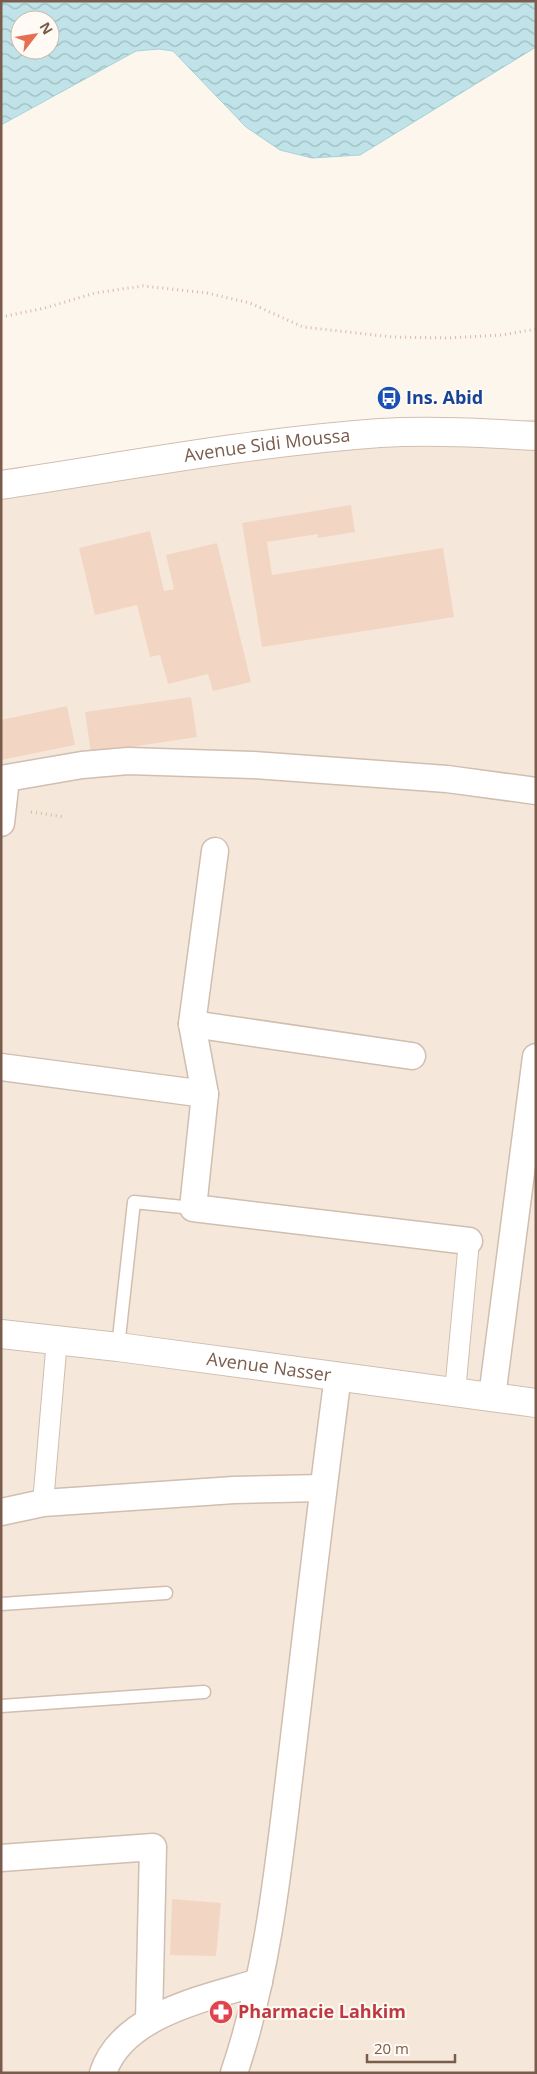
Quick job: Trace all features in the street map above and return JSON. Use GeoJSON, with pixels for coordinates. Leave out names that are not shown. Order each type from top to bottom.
{"type":"FeatureCollection","features":[{"type":"Feature","properties":{"kind":"street","name":"Avenue Sidi Moussa"},"geometry":{"type":"LineString","coordinates":[[1,486],[193,456],[381,433],[447,432],[536,436]]}},
{"type":"Feature","properties":{"kind":"street"},"geometry":{"type":"LineString","coordinates":[[2,815],[4,779],[82,765],[137,761],[253,765],[447,779],[536,791]]}},
{"type":"Feature","properties":{"kind":"street"},"geometry":{"type":"LineString","coordinates":[[215,851],[192,1024],[206,1094],[193,1208],[469,1241],[455,1392]]}},
{"type":"Feature","properties":{"kind":"street"},"geometry":{"type":"LineString","coordinates":[[192,1024],[412,1056]]}},
{"type":"Feature","properties":{"kind":"street"},"geometry":{"type":"LineString","coordinates":[[492,1397],[536,1057]]}},
{"type":"Feature","properties":{"kind":"street"},"geometry":{"type":"LineString","coordinates":[[1,1067],[206,1094]]}},
{"type":"Feature","properties":{"kind":"street","name":"Avenue Nasser"},"geometry":{"type":"LineString","coordinates":[[1,1334],[57,1339],[536,1403]]}},
{"type":"Feature","properties":{"kind":"street"},"geometry":{"type":"LineString","coordinates":[[43,1504],[57,1339]]}},
{"type":"Feature","properties":{"kind":"street"},"geometry":{"type":"LineString","coordinates":[[234,2073],[243,2047],[269,1936],[338,1376]]}},
{"type":"Feature","properties":{"kind":"street"},"geometry":{"type":"LineString","coordinates":[[1,1512],[43,1504],[234,1490],[323,1488]]}},
{"type":"Feature","properties":{"kind":"street"},"geometry":{"type":"LineString","coordinates":[[1,1858],[153,1848],[149,2021]]}},
{"type":"Feature","properties":{"kind":"street"},"geometry":{"type":"LineString","coordinates":[[103,2073],[117,2046],[149,2021],[198,2001],[259,1982]]}},
{"type":"Feature","properties":{"kind":"lane"},"geometry":{"type":"LineString","coordinates":[[118,1347],[134,1202],[193,1208]]}},
{"type":"Feature","properties":{"kind":"lane"},"geometry":{"type":"LineString","coordinates":[[1,1604],[166,1593]]}},
{"type":"Feature","properties":{"kind":"lane"},"geometry":{"type":"LineString","coordinates":[[1,1706],[204,1692]]}},
{"type":"Feature","properties":{"kind":"path"},"geometry":{"type":"LineString","coordinates":[[1,317],[45,308],[95,293],[143,286],[207,293],[250,303],[304,327],[394,337],[448,338],[502,335],[536,329]]}},
{"type":"Feature","properties":{"kind":"path"},"geometry":{"type":"LineString","coordinates":[[2,815],[65,817]]}},
{"type":"Feature","properties":{"kind":"shaded area"},"geometry":{"type":"Polygon","coordinates":[[[536,419],[536,2073],[1,2073],[1,469],[536,419]]]}},
{"type":"Feature","properties":{"kind":"water"},"geometry":{"type":"Polygon","coordinates":[[[1,1],[536,1],[536,47],[360,155],[312,158],[280,150],[246,127],[173,51],[159,49],[136,51],[1,125],[1,1]]]}},
{"type":"Feature","properties":{"kind":"building"},"geometry":{"type":"Polygon","coordinates":[[[351,505],[355,532],[318,538],[318,534],[267,542],[272,575],[443,548],[454,617],[262,647],[242,523],[351,505]]]}},
{"type":"Feature","properties":{"kind":"building"},"geometry":{"type":"Polygon","coordinates":[[[150,531],[164,591],[174,589],[166,555],[217,543],[251,682],[213,691],[208,674],[168,684],[160,655],[150,657],[137,605],[95,615],[79,548],[150,531]]]}},
{"type":"Feature","properties":{"kind":"building"},"geometry":{"type":"Polygon","coordinates":[[[191,697],[197,737],[91,753],[85,712],[191,697]]]}},
{"type":"Feature","properties":{"kind":"building"},"geometry":{"type":"Polygon","coordinates":[[[67,706],[75,745],[1,760],[1,720],[67,706]]]}},
{"type":"Feature","properties":{"kind":"building"},"geometry":{"type":"Polygon","coordinates":[[[172,1899],[221,1903],[216,1956],[170,1955],[172,1899]]]}},
{"type":"Feature","properties":{"kind":"place","name":"Ins. Abid"},"geometry":{"type":"Point","coordinates":[389,398]}},
{"type":"Feature","properties":{"kind":"place","name":"Pharmacie Lahkim"},"geometry":{"type":"Point","coordinates":[221,2012]}}]}
